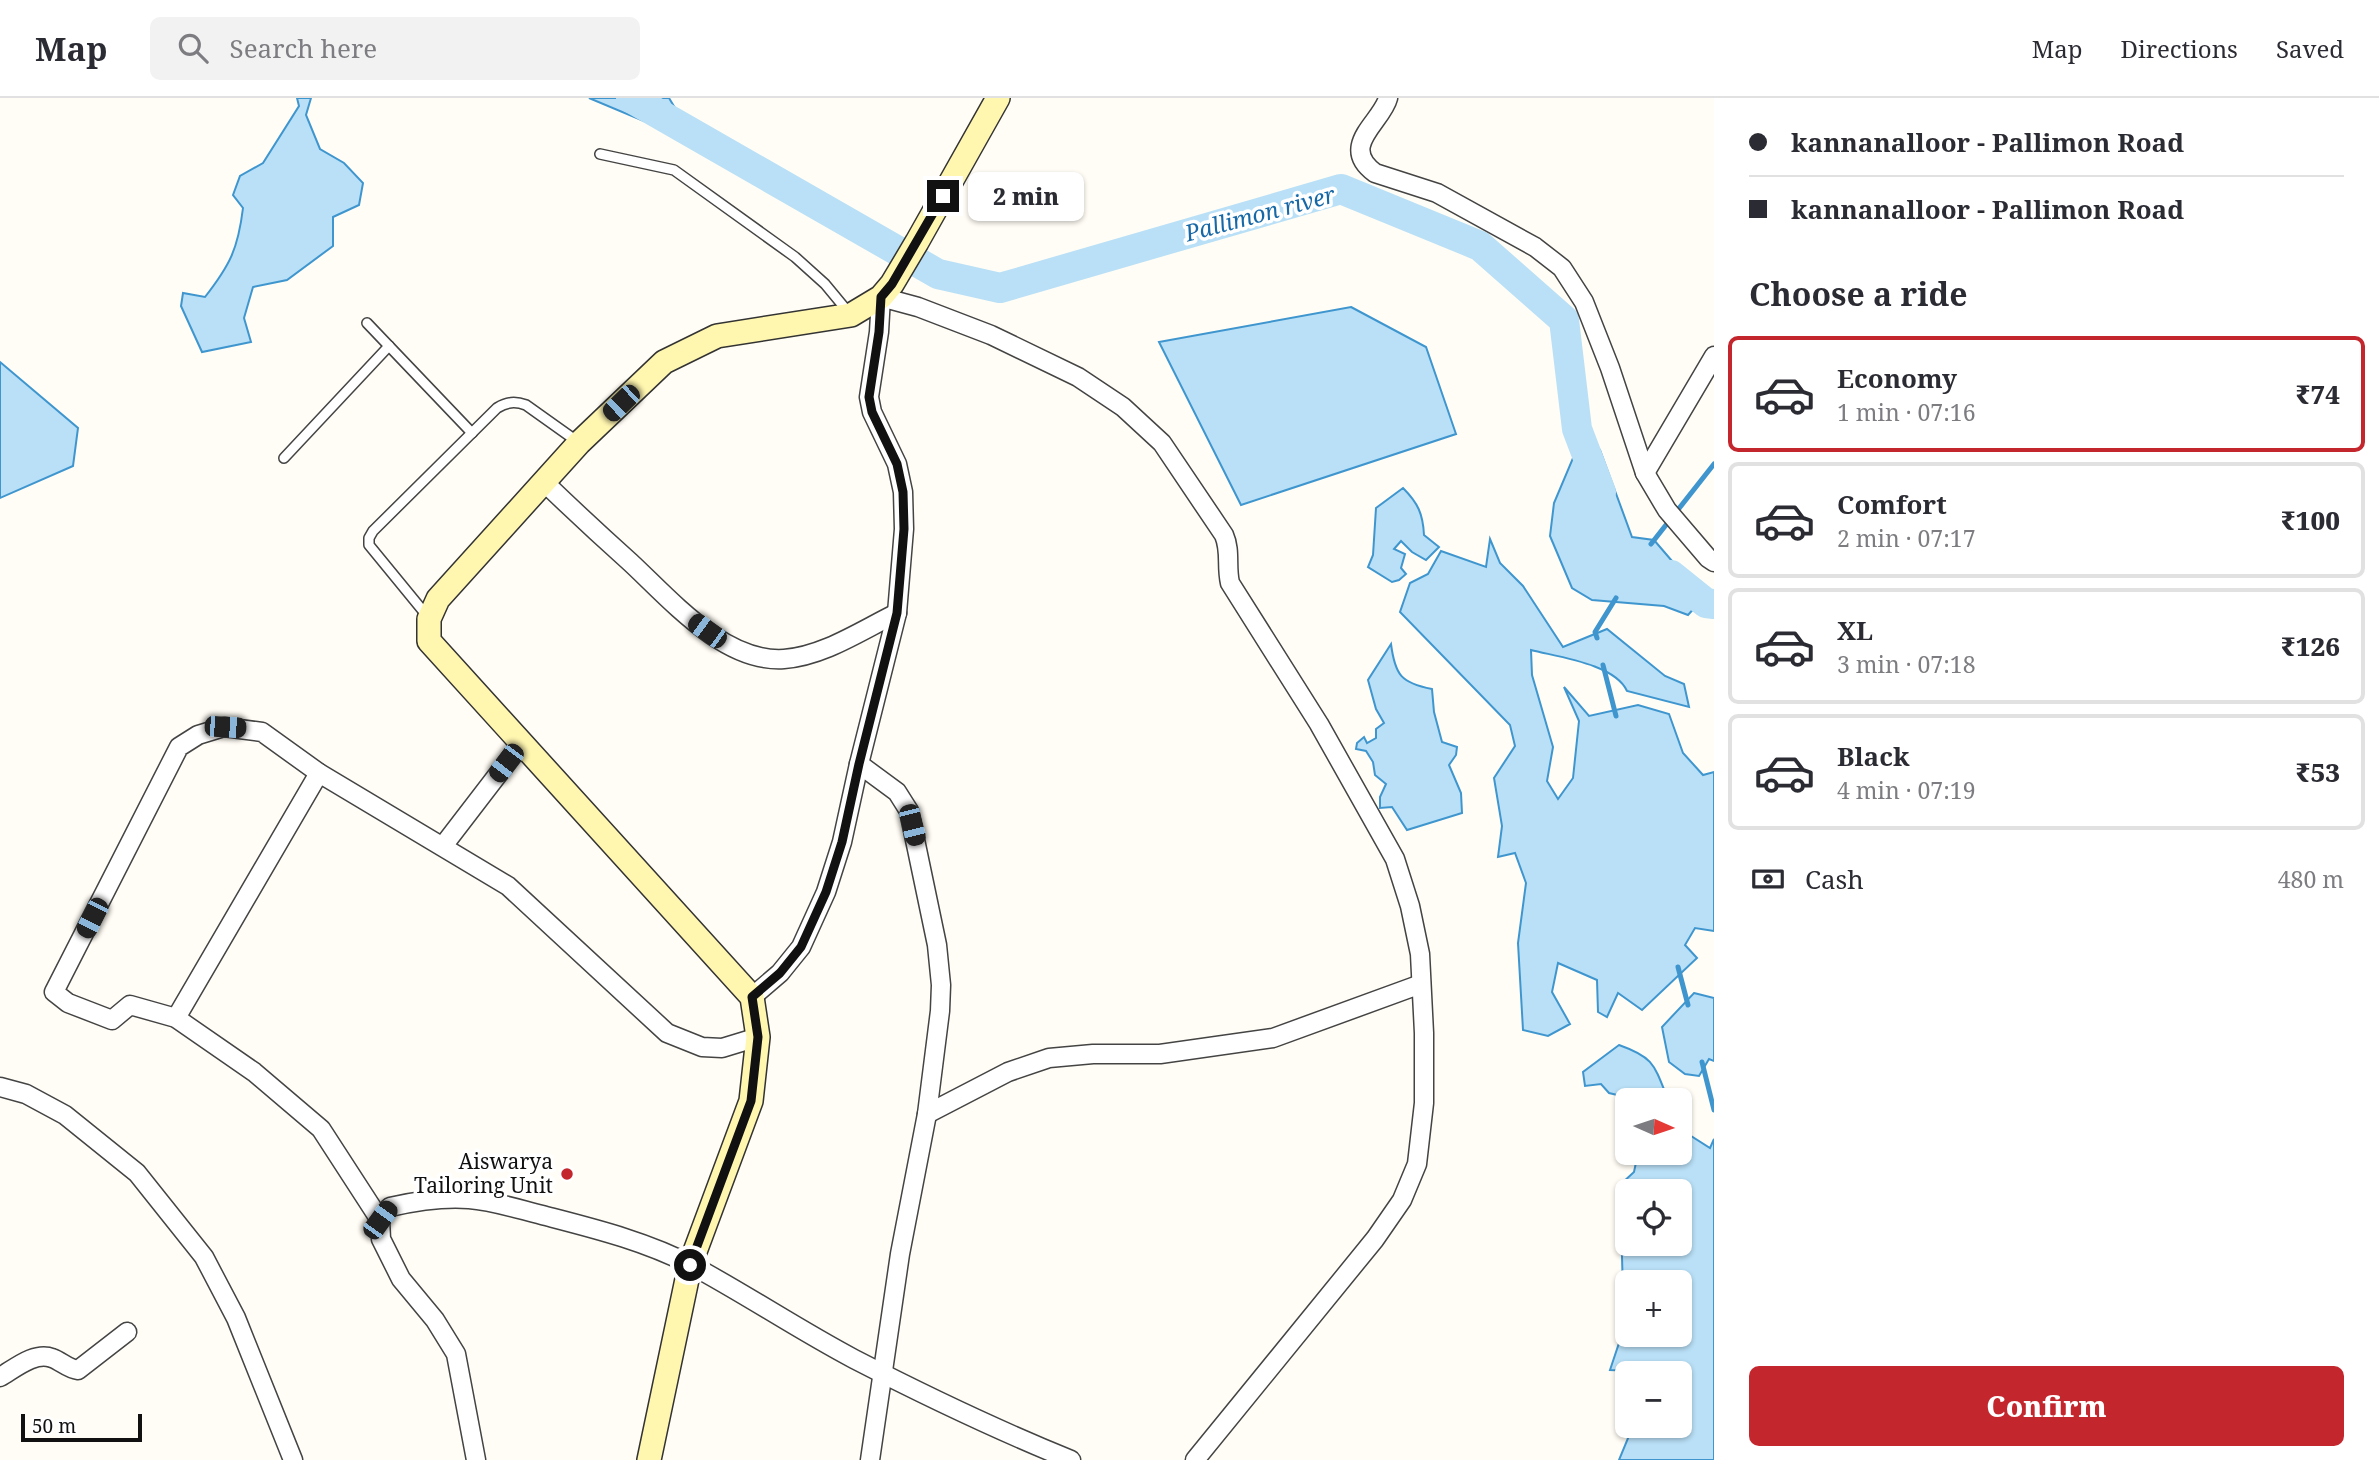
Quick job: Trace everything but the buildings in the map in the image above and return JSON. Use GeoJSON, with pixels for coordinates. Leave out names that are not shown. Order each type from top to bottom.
{"type":"FeatureCollection","features":[{"type":"Feature","properties":{"kind":"street"},"geometry":{"type":"LineString","coordinates":[[649,1460],[690,1265],[751,1101],[758,1037],[752,997],[429,640],[429,619],[438,599],[579,443],[663,362],[718,336],[851,316],[886,291],[917,242],[998,98]]}},
{"type":"Feature","properties":{"kind":"street"},"geometry":{"type":"LineString","coordinates":[[1388,98],[1383,110],[1366,131],[1362,143],[1362,157],[1367,167],[1375,173],[1437,193],[1535,247],[1562,268],[1584,302],[1610,368],[1645,473],[1667,510],[1714,562]]}},
{"type":"Feature","properties":{"kind":"street"},"geometry":{"type":"LineString","coordinates":[[752,997],[780,973],[801,947],[826,892],[842,842],[897,613],[904,529],[903,492],[897,464],[872,412],[869,397],[886,291]]}},
{"type":"Feature","properties":{"kind":"street"},"geometry":{"type":"LineString","coordinates":[[886,291],[1078,377],[1124,407],[1163,443],[1224,535],[1229,546],[1227,571],[1230,583],[1320,724],[1395,859],[1410,906],[1420,954],[1421,984],[1424,1103],[1417,1164],[1402,1200],[1375,1239],[1195,1460]]}},
{"type":"Feature","properties":{"kind":"street"},"geometry":{"type":"LineString","coordinates":[[1645,473],[1714,356]]}},
{"type":"Feature","properties":{"kind":"street"},"geometry":{"type":"LineString","coordinates":[[544,482],[693,621],[721,641],[748,654],[783,659],[814,653],[897,613]]}},
{"type":"Feature","properties":{"kind":"street"},"geometry":{"type":"LineString","coordinates":[[476,1460],[456,1353],[435,1320],[401,1279],[381,1239],[380,1220],[321,1129],[254,1072],[176,1018],[130,1005],[112,1020],[68,1003],[54,992],[179,747],[198,735],[225,727],[262,732],[319,773],[508,886],[667,1033],[702,1047],[722,1048],[758,1037]]}},
{"type":"Feature","properties":{"kind":"street"},"geometry":{"type":"LineString","coordinates":[[443,846],[522,743]]}},
{"type":"Feature","properties":{"kind":"street"},"geometry":{"type":"LineString","coordinates":[[859,764],[897,792],[909,811],[942,985],[927,1114],[900,1254],[870,1460]]}},
{"type":"Feature","properties":{"kind":"street"},"geometry":{"type":"LineString","coordinates":[[176,1018],[319,773]]}},
{"type":"Feature","properties":{"kind":"street"},"geometry":{"type":"LineString","coordinates":[[927,1114],[1009,1072],[1049,1058],[1093,1054],[1160,1054],[1273,1038],[1421,984]]}},
{"type":"Feature","properties":{"kind":"street"},"geometry":{"type":"LineString","coordinates":[[0,1087],[26,1094],[65,1115],[137,1173],[204,1257],[236,1318],[293,1460]]}},
{"type":"Feature","properties":{"kind":"street"},"geometry":{"type":"LineString","coordinates":[[380,1220],[390,1207],[418,1200],[468,1199],[497,1203],[588,1226],[690,1265],[853,1358],[1024,1441],[1070,1460]]}},
{"type":"Feature","properties":{"kind":"street"},"geometry":{"type":"LineString","coordinates":[[0,1377],[42,1356],[53,1358],[73,1370],[78,1370],[127,1332]]}},
{"type":"Feature","properties":{"kind":"lane"},"geometry":{"type":"LineString","coordinates":[[600,153],[674,170],[795,257],[825,284],[851,316]]}},
{"type":"Feature","properties":{"kind":"lane"},"geometry":{"type":"LineString","coordinates":[[368,323],[472,433]]}},
{"type":"Feature","properties":{"kind":"lane"},"geometry":{"type":"LineString","coordinates":[[284,458],[390,346]]}},
{"type":"Feature","properties":{"kind":"lane"},"geometry":{"type":"LineString","coordinates":[[429,619],[369,545],[369,538],[496,408],[505,403],[517,402],[526,405],[579,443]]}},
{"type":"Feature","properties":{"kind":"water"},"geometry":{"type":"Polygon","coordinates":[[[297,98],[311,98],[306,115],[320,149],[344,163],[363,183],[359,205],[333,217],[333,246],[287,280],[253,287],[244,318],[251,342],[202,352],[181,306],[183,293],[205,297],[227,266],[241,222],[243,208],[233,195],[240,176],[263,163],[299,106],[297,98]]]}},
{"type":"Feature","properties":{"kind":"water"},"geometry":{"type":"Polygon","coordinates":[[[589,98],[669,98],[696,143],[589,98]]]}},
{"type":"Feature","properties":{"kind":"water"},"geometry":{"type":"Polygon","coordinates":[[[1351,307],[1426,347],[1456,434],[1241,505],[1159,342],[1351,307]]]}},
{"type":"Feature","properties":{"kind":"water"},"geometry":{"type":"Polygon","coordinates":[[[0,362],[78,428],[73,466],[0,498],[0,362]]]}},
{"type":"Feature","properties":{"kind":"water"},"geometry":{"type":"Polygon","coordinates":[[[1600,450],[1632,537],[1654,540],[1678,568],[1707,594],[1688,615],[1664,606],[1592,600],[1572,588],[1550,536],[1554,503],[1573,458],[1600,450]]]}},
{"type":"Feature","properties":{"kind":"water"},"geometry":{"type":"Polygon","coordinates":[[[1403,488],[1419,509],[1424,535],[1439,547],[1426,560],[1412,552],[1401,541],[1394,549],[1405,554],[1401,568],[1406,574],[1392,582],[1368,567],[1373,555],[1376,508],[1403,488]]]}},
{"type":"Feature","properties":{"kind":"water"},"geometry":{"type":"Polygon","coordinates":[[[1490,539],[1500,563],[1523,586],[1563,647],[1607,629],[1665,676],[1684,684],[1689,707],[1627,691],[1611,674],[1585,663],[1531,650],[1532,675],[1553,747],[1547,781],[1558,799],[1573,778],[1579,721],[1564,687],[1589,716],[1638,705],[1669,714],[1683,753],[1703,775],[1714,772],[1714,931],[1695,928],[1685,945],[1697,958],[1642,1010],[1618,993],[1607,1017],[1598,1012],[1597,980],[1558,963],[1552,992],[1570,1024],[1548,1036],[1523,1030],[1518,943],[1526,883],[1515,853],[1498,857],[1502,826],[1494,778],[1515,746],[1510,725],[1400,612],[1410,583],[1428,574],[1441,551],[1486,567],[1490,539]]]}},
{"type":"Feature","properties":{"kind":"water"},"geometry":{"type":"Polygon","coordinates":[[[1391,644],[1401,676],[1413,684],[1432,689],[1434,712],[1442,742],[1457,747],[1456,755],[1449,765],[1461,793],[1462,813],[1407,830],[1392,807],[1380,808],[1380,797],[1386,784],[1375,775],[1373,762],[1366,751],[1356,749],[1357,743],[1364,737],[1367,743],[1376,738],[1376,729],[1384,723],[1376,709],[1368,680],[1391,644]]]}},
{"type":"Feature","properties":{"kind":"water"},"geometry":{"type":"Polygon","coordinates":[[[1694,993],[1714,998],[1714,1061],[1709,1059],[1699,1076],[1685,1074],[1669,1062],[1662,1027],[1694,993]]]}},
{"type":"Feature","properties":{"kind":"water"},"geometry":{"type":"Polygon","coordinates":[[[1619,1045],[1646,1058],[1655,1069],[1663,1088],[1615,1088],[1615,1094],[1609,1093],[1601,1084],[1585,1086],[1583,1072],[1619,1045]]]}},
{"type":"Feature","properties":{"kind":"water"},"geometry":{"type":"Polygon","coordinates":[[[1692,1137],[1710,1148],[1714,1139],[1714,1460],[1619,1460],[1628,1438],[1692,1438],[1692,1361],[1615,1361],[1615,1370],[1610,1370],[1618,1347],[1692,1347],[1692,1270],[1622,1270],[1622,1256],[1692,1256],[1692,1179],[1626,1179],[1634,1172],[1635,1166],[1692,1166],[1692,1137]]]}},
{"type":"Feature","properties":{"kind":"waterway","name":"Pallimon river"},"geometry":{"type":"LineString","coordinates":[[631,98],[938,274],[1000,288],[1341,189],[1480,246],[1564,320],[1577,429],[1601,492]]}},
{"type":"Feature","properties":{"kind":"waterway"},"geometry":{"type":"LineString","coordinates":[[1651,544],[1714,464]]}},
{"type":"Feature","properties":{"kind":"waterway","name":"Pallimon river"},"geometry":{"type":"LineString","coordinates":[[1671,575],[1706,603],[1714,604]]}},
{"type":"Feature","properties":{"kind":"waterway"},"geometry":{"type":"LineString","coordinates":[[1597,638],[1595,632],[1616,598]]}},
{"type":"Feature","properties":{"kind":"waterway"},"geometry":{"type":"LineString","coordinates":[[1603,665],[1616,716]]}},
{"type":"Feature","properties":{"kind":"waterway"},"geometry":{"type":"LineString","coordinates":[[1678,967],[1688,1005]]}},
{"type":"Feature","properties":{"kind":"waterway"},"geometry":{"type":"LineString","coordinates":[[1702,1062],[1714,1110]]}},
{"type":"Feature","properties":{"kind":"place","name":"Aiswarya Tailoring Unit"},"geometry":{"type":"Point","coordinates":[567,1174]}},
{"type":"Feature","properties":{"kind":"route"},"geometry":{"type":"LineString","coordinates":[[690,1265],[751,1101],[758,1037],[752,997],[780,973],[801,947],[826,892],[842,842],[897,613],[904,529],[903,492],[897,464],[872,412],[869,397],[879,332],[881,297],[892,284],[943,196]]}}]}
